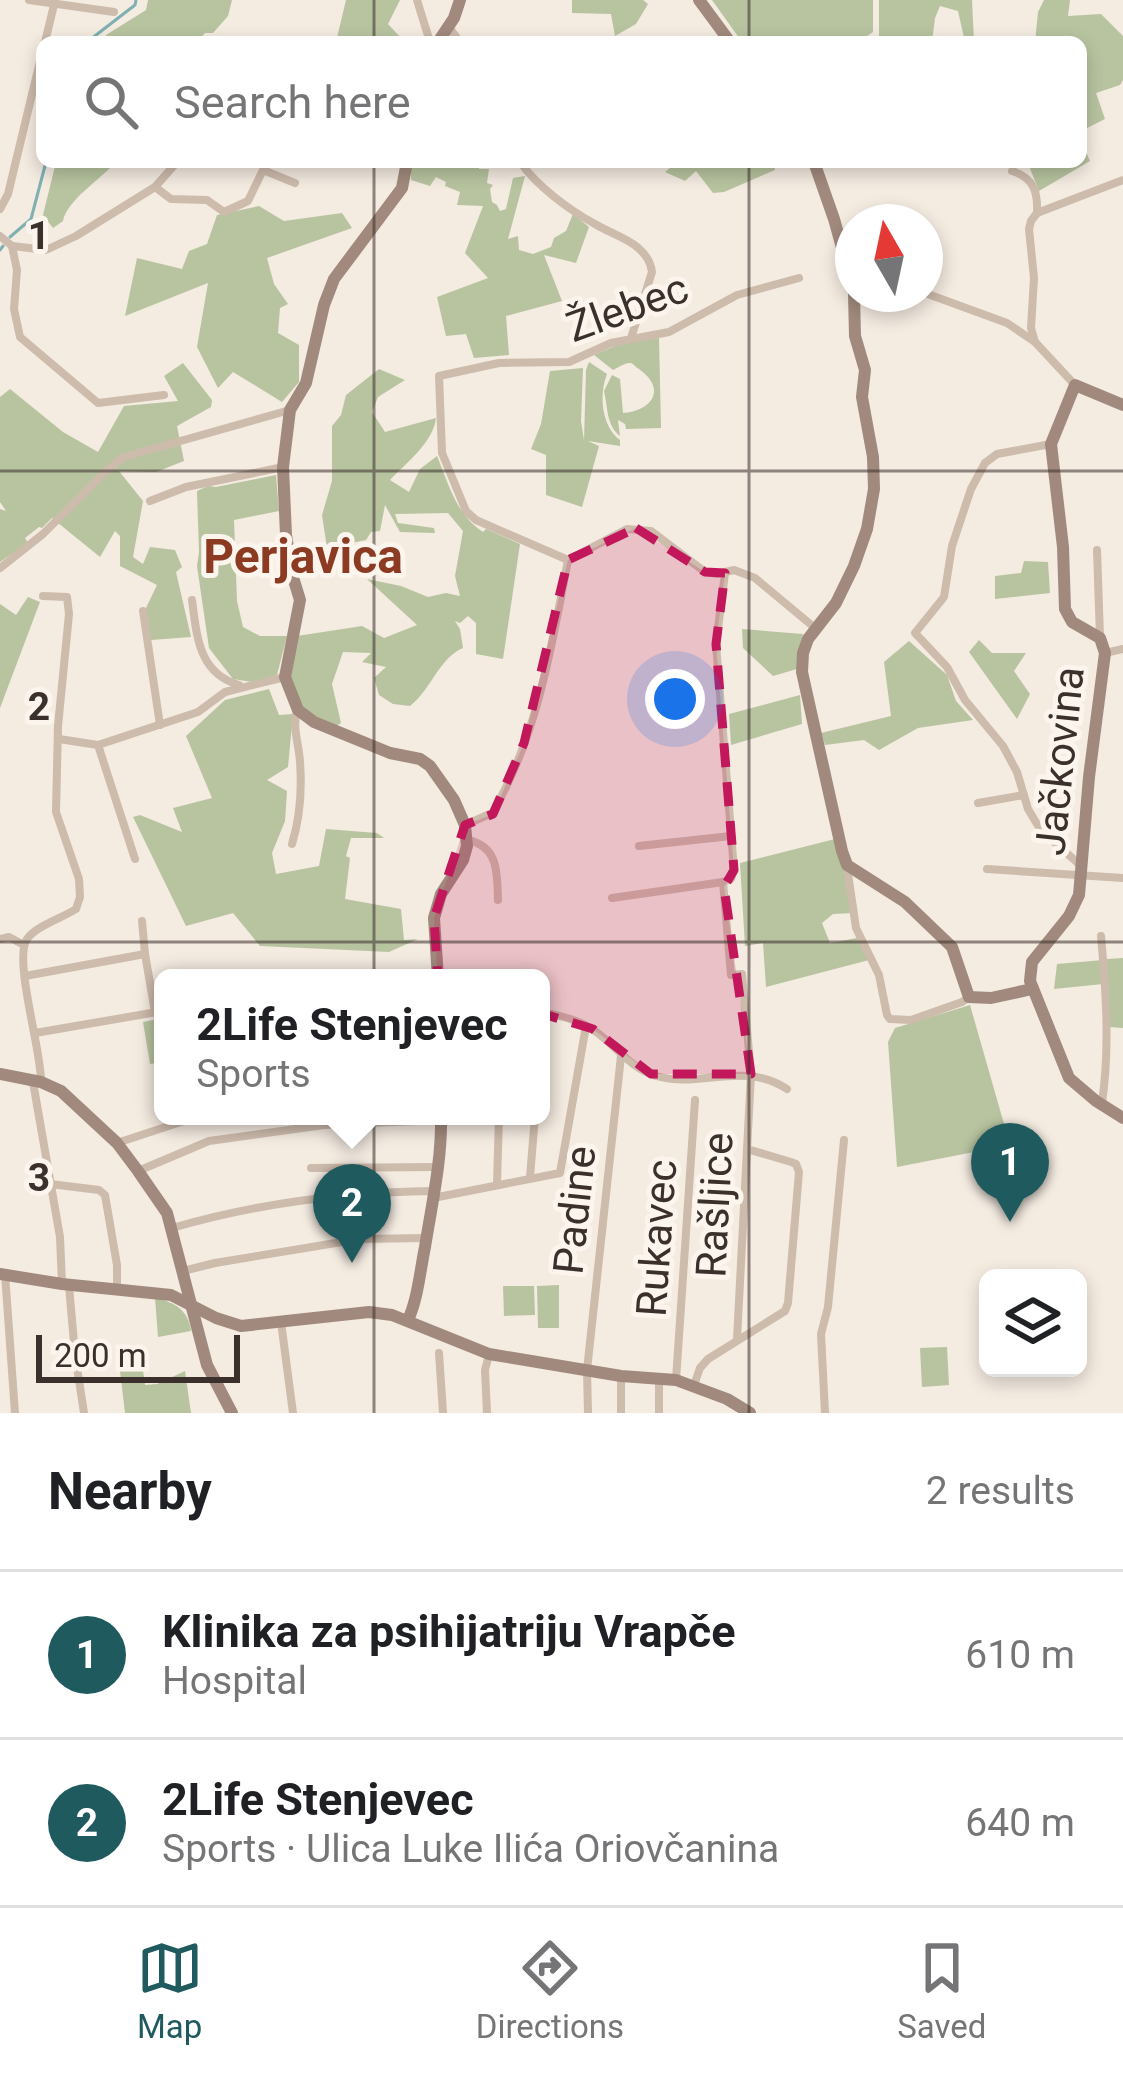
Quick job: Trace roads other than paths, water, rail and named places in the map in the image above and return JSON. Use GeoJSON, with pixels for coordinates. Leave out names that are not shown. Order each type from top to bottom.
{"type":"FeatureCollection","features":[{"type":"Feature","properties":{"kind":"street"},"geometry":{"type":"LineString","coordinates":[[28,0],[114,12]]}},
{"type":"Feature","properties":{"kind":"street"},"geometry":{"type":"LineString","coordinates":[[417,0],[432,36]]}},
{"type":"Feature","properties":{"kind":"street"},"geometry":{"type":"LineString","coordinates":[[440,36],[460,0]]}},
{"type":"Feature","properties":{"kind":"street"},"geometry":{"type":"LineString","coordinates":[[699,0],[726,36]]}},
{"type":"Feature","properties":{"kind":"street"},"geometry":{"type":"LineString","coordinates":[[46,36],[54,5]]}},
{"type":"Feature","properties":{"kind":"street"},"geometry":{"type":"LineString","coordinates":[[449,27],[456,36]]}},
{"type":"Feature","properties":{"kind":"street"},"geometry":{"type":"LineString","coordinates":[[0,208],[8,194],[36,78]]}},
{"type":"Feature","properties":{"kind":"street"},"geometry":{"type":"LineString","coordinates":[[0,236],[12,245],[46,250],[155,187],[172,168]]}},
{"type":"Feature","properties":{"kind":"street"},"geometry":{"type":"LineString","coordinates":[[406,168],[402,188],[334,279],[307,383],[290,410],[283,467],[286,535],[300,600],[285,677],[298,710],[314,722],[390,753],[420,759],[454,800],[466,832],[463,860],[441,894],[434,918],[437,969]]}},
{"type":"Feature","properties":{"kind":"street"},"geometry":{"type":"LineString","coordinates":[[525,168],[540,186],[594,224],[627,239],[650,261],[652,272],[632,338]]}},
{"type":"Feature","properties":{"kind":"street"},"geometry":{"type":"LineString","coordinates":[[816,168],[835,220]]}},
{"type":"Feature","properties":{"kind":"street"},"geometry":{"type":"LineString","coordinates":[[155,187],[171,199],[207,200],[224,212],[248,201],[263,170],[295,183]]}},
{"type":"Feature","properties":{"kind":"street"},"geometry":{"type":"LineString","coordinates":[[1012,171],[1035,188],[1037,213]]}},
{"type":"Feature","properties":{"kind":"street"},"geometry":{"type":"LineString","coordinates":[[1036,342],[1031,328],[1030,221],[1037,213],[1123,180]]}},
{"type":"Feature","properties":{"kind":"street"},"geometry":{"type":"LineString","coordinates":[[12,245],[20,337],[98,403],[164,394]]}},
{"type":"Feature","properties":{"kind":"street","name":"Žlebec"},"geometry":{"type":"LineString","coordinates":[[568,560],[476,520],[466,511],[442,453],[439,376],[499,363],[564,364],[600,347],[669,332],[737,296],[799,278]]}},
{"type":"Feature","properties":{"kind":"street"},"geometry":{"type":"LineString","coordinates":[[943,300],[992,316],[1036,342],[1075,385],[1123,406]]}},
{"type":"Feature","properties":{"kind":"street"},"geometry":{"type":"LineString","coordinates":[[854,312],[855,336],[865,370],[862,397],[874,489],[854,566],[836,603],[808,639],[802,672],[847,865],[856,928],[880,975],[890,1019],[911,1020],[969,997],[991,998],[1032,989],[1070,1078],[1123,1118]]}},
{"type":"Feature","properties":{"kind":"street","name":"Jačkovina"},"geometry":{"type":"LineString","coordinates":[[1032,989],[1032,962],[1075,907],[1105,653],[1100,638],[1072,622],[1065,609],[1052,444],[1075,385]]}},
{"type":"Feature","properties":{"kind":"street"},"geometry":{"type":"LineString","coordinates":[[0,568],[124,458],[290,410]]}},
{"type":"Feature","properties":{"kind":"street"},"geometry":{"type":"LineString","coordinates":[[1052,444],[997,454],[986,463],[971,489],[952,546],[944,597],[915,634],[947,667],[965,700],[1003,746],[1040,830],[1081,871]]}},
{"type":"Feature","properties":{"kind":"street"},"geometry":{"type":"LineString","coordinates":[[150,501],[186,487],[283,467]]}},
{"type":"Feature","properties":{"kind":"street"},"geometry":{"type":"LineString","coordinates":[[466,832],[492,814],[524,743],[568,560],[622,530],[656,533],[705,572],[734,570],[755,578],[817,629]]}},
{"type":"Feature","properties":{"kind":"street"},"geometry":{"type":"LineString","coordinates":[[1097,550],[1100,638]]}},
{"type":"Feature","properties":{"kind":"street"},"geometry":{"type":"LineString","coordinates":[[639,846],[731,836],[716,644],[725,573]]}},
{"type":"Feature","properties":{"kind":"street"},"geometry":{"type":"LineString","coordinates":[[44,596],[67,597],[56,812],[80,897],[76,909],[27,938],[25,976],[41,1067],[33,1094],[60,1237],[84,1413]]}},
{"type":"Feature","properties":{"kind":"street"},"geometry":{"type":"LineString","coordinates":[[192,600],[204,659],[214,673],[246,686]]}},
{"type":"Feature","properties":{"kind":"street"},"geometry":{"type":"LineString","coordinates":[[143,611],[160,725]]}},
{"type":"Feature","properties":{"kind":"street"},"geometry":{"type":"LineString","coordinates":[[1105,653],[1123,649]]}},
{"type":"Feature","properties":{"kind":"street"},"geometry":{"type":"LineString","coordinates":[[58,739],[98,745],[198,712],[225,692],[285,677]]}},
{"type":"Feature","properties":{"kind":"street"},"geometry":{"type":"LineString","coordinates":[[292,844],[300,795],[294,724],[298,710]]}},
{"type":"Feature","properties":{"kind":"street"},"geometry":{"type":"LineString","coordinates":[[98,745],[135,859]]}},
{"type":"Feature","properties":{"kind":"street"},"geometry":{"type":"LineString","coordinates":[[978,802],[1024,795]]}},
{"type":"Feature","properties":{"kind":"street"},"geometry":{"type":"LineString","coordinates":[[466,832],[495,859],[498,900]]}},
{"type":"Feature","properties":{"kind":"street","name":"Rašljice"},"geometry":{"type":"LineString","coordinates":[[731,836],[734,873],[723,882],[730,975],[742,974],[751,1074],[736,1339]]}},
{"type":"Feature","properties":{"kind":"street"},"geometry":{"type":"LineString","coordinates":[[847,865],[905,902],[952,947],[969,997]]}},
{"type":"Feature","properties":{"kind":"street"},"geometry":{"type":"LineString","coordinates":[[987,869],[1081,871],[1123,878]]}},
{"type":"Feature","properties":{"kind":"street"},"geometry":{"type":"LineString","coordinates":[[612,898],[723,882]]}},
{"type":"Feature","properties":{"kind":"street"},"geometry":{"type":"LineString","coordinates":[[142,921],[154,991]]}},
{"type":"Feature","properties":{"kind":"street"},"geometry":{"type":"LineString","coordinates":[[1101,936],[1107,1018],[1102,1105]]}},
{"type":"Feature","properties":{"kind":"street"},"geometry":{"type":"LineString","coordinates":[[0,939],[9,937],[24,945]]}},
{"type":"Feature","properties":{"kind":"street"},"geometry":{"type":"LineString","coordinates":[[25,976],[145,954]]}},
{"type":"Feature","properties":{"kind":"street"},"geometry":{"type":"LineString","coordinates":[[35,1033],[154,1012]]}},
{"type":"Feature","properties":{"kind":"street"},"geometry":{"type":"LineString","coordinates":[[550,1014],[593,1029],[621,1056],[651,1074],[697,1078],[751,1074],[771,1078],[787,1089]]}},
{"type":"Feature","properties":{"kind":"street"},"geometry":{"type":"LineString","coordinates":[[172,1228],[270,1204],[399,1191],[434,1195],[560,1173],[586,1026]]}},
{"type":"Feature","properties":{"kind":"street","name":"Padine"},"geometry":{"type":"LineString","coordinates":[[588,1413],[587,1370],[621,1056]]}},
{"type":"Feature","properties":{"kind":"street"},"geometry":{"type":"LineString","coordinates":[[0,1074],[61,1091],[117,1143],[138,1171],[167,1214],[207,1365],[232,1413]]}},
{"type":"Feature","properties":{"kind":"street","name":"Rukavec"},"geometry":{"type":"LineString","coordinates":[[676,1380],[695,1100]]}},
{"type":"Feature","properties":{"kind":"street"},"geometry":{"type":"LineString","coordinates":[[117,1143],[172,1125]]}},
{"type":"Feature","properties":{"kind":"street"},"geometry":{"type":"LineString","coordinates":[[138,1171],[209,1141],[323,1125]]}},
{"type":"Feature","properties":{"kind":"street"},"geometry":{"type":"LineString","coordinates":[[408,1320],[434,1195],[441,1125]]}},
{"type":"Feature","properties":{"kind":"street"},"geometry":{"type":"LineString","coordinates":[[497,1184],[500,1125]]}},
{"type":"Feature","properties":{"kind":"street"},"geometry":{"type":"LineString","coordinates":[[530,1177],[534,1125]]}},
{"type":"Feature","properties":{"kind":"street"},"geometry":{"type":"LineString","coordinates":[[825,1413],[821,1334],[829,1307],[844,1140]]}},
{"type":"Feature","properties":{"kind":"street"},"geometry":{"type":"LineString","coordinates":[[694,1385],[704,1363],[785,1311],[788,1304],[799,1172],[796,1164],[747,1149]]}},
{"type":"Feature","properties":{"kind":"street"},"geometry":{"type":"LineString","coordinates":[[311,1168],[438,1167]]}},
{"type":"Feature","properties":{"kind":"street"},"geometry":{"type":"LineString","coordinates":[[50,1184],[99,1190],[105,1195],[117,1288]]}},
{"type":"Feature","properties":{"kind":"street"},"geometry":{"type":"LineString","coordinates":[[183,1270],[360,1239],[426,1238]]}},
{"type":"Feature","properties":{"kind":"street"},"geometry":{"type":"LineString","coordinates":[[15,1413],[3,1274],[171,1295],[235,1326]]}},
{"type":"Feature","properties":{"kind":"street"},"geometry":{"type":"LineString","coordinates":[[202,1343],[235,1326],[369,1312],[408,1320],[489,1354],[621,1376],[676,1380],[750,1413]]}},
{"type":"Feature","properties":{"kind":"street"},"geometry":{"type":"LineString","coordinates":[[281,1322],[293,1413]]}},
{"type":"Feature","properties":{"kind":"street"},"geometry":{"type":"LineString","coordinates":[[439,1353],[443,1413]]}},
{"type":"Feature","properties":{"kind":"street"},"geometry":{"type":"LineString","coordinates":[[488,1413],[485,1370],[489,1354]]}},
{"type":"Feature","properties":{"kind":"street"},"geometry":{"type":"LineString","coordinates":[[621,1376],[621,1413]]}},
{"type":"Feature","properties":{"kind":"street"},"geometry":{"type":"LineString","coordinates":[[659,1378],[659,1413]]}},
{"type":"Feature","properties":{"kind":"street"},"geometry":{"type":"LineString","coordinates":[[718,1413],[721,1397]]}},
{"type":"Feature","properties":{"kind":"waterway"},"geometry":{"type":"LineString","coordinates":[[95,36],[136,0]]}},
{"type":"Feature","properties":{"kind":"waterway"},"geometry":{"type":"LineString","coordinates":[[10,237],[31,219],[44,168]]}},
{"type":"Feature","properties":{"kind":"waterway"},"geometry":{"type":"LineString","coordinates":[[0,250],[3,246]]}},
{"type":"Feature","properties":{"kind":"place","name":"Klinika za psihijatriju Vrapče"},"geometry":{"type":"Point","coordinates":[1010,1222]}},
{"type":"Feature","properties":{"kind":"place","name":"2Life Stenjevec"},"geometry":{"type":"Point","coordinates":[352,1263]}},
{"type":"Feature","properties":{"kind":"district","name":"Perjavica"},"geometry":{"type":"Point","coordinates":[303,556]}}]}
